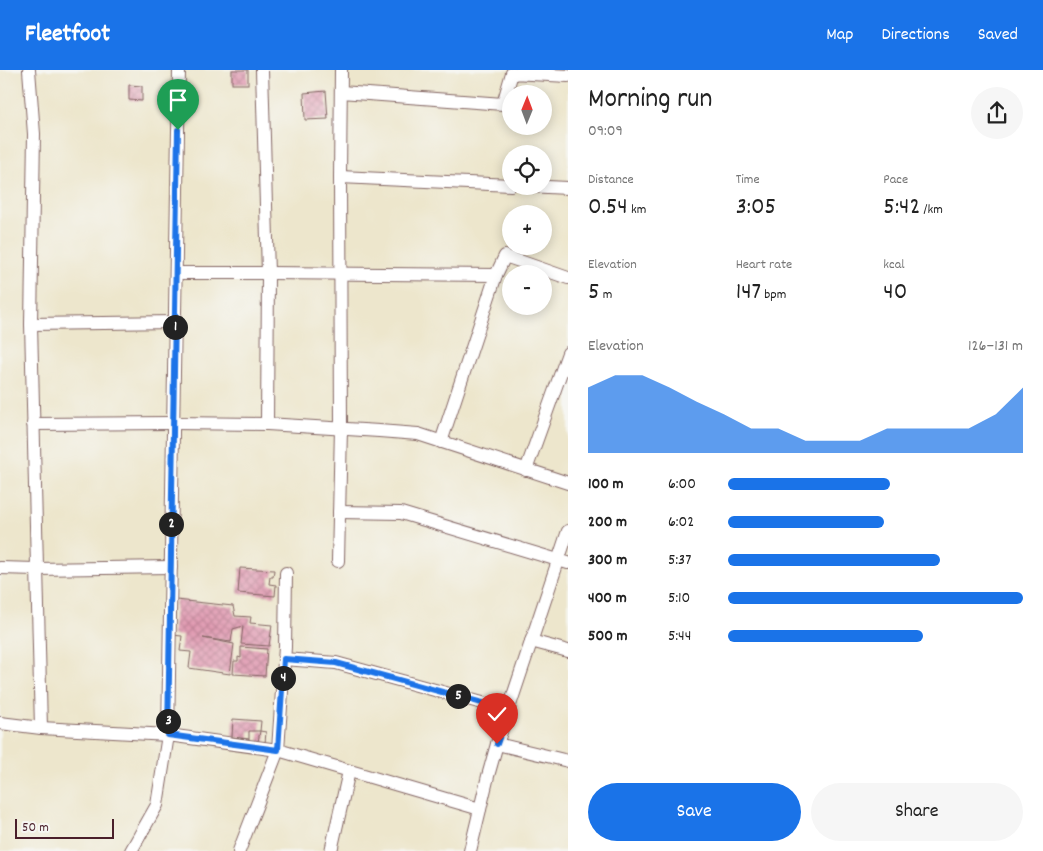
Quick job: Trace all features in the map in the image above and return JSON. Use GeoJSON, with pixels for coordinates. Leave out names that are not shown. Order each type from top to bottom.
{"type":"FeatureCollection","features":[{"type":"Feature","properties":{"kind":"street"},"geometry":{"type":"LineString","coordinates":[[29,70],[34,134],[30,324],[41,728]]}},
{"type":"Feature","properties":{"kind":"street"},"geometry":{"type":"LineString","coordinates":[[131,851],[157,805],[168,735],[179,70]]}},
{"type":"Feature","properties":{"kind":"street"},"geometry":{"type":"LineString","coordinates":[[262,70],[268,273],[267,424]]}},
{"type":"Feature","properties":{"kind":"street"},"geometry":{"type":"LineString","coordinates":[[338,561],[341,428],[341,70]]}},
{"type":"Feature","properties":{"kind":"street"},"geometry":{"type":"LineString","coordinates":[[341,92],[503,104],[512,73],[568,76]]}},
{"type":"Feature","properties":{"kind":"street"},"geometry":{"type":"LineString","coordinates":[[340,176],[502,185]]}},
{"type":"Feature","properties":{"kind":"street"},"geometry":{"type":"LineString","coordinates":[[552,187],[568,188]]}},
{"type":"Feature","properties":{"kind":"street"},"geometry":{"type":"LineString","coordinates":[[441,442],[496,275],[505,256],[568,278]]}},
{"type":"Feature","properties":{"kind":"street"},"geometry":{"type":"LineString","coordinates":[[176,273],[496,275]]}},
{"type":"Feature","properties":{"kind":"street"},"geometry":{"type":"LineString","coordinates":[[30,324],[175,322]]}},
{"type":"Feature","properties":{"kind":"street"},"geometry":{"type":"LineString","coordinates":[[526,470],[568,353]]}},
{"type":"Feature","properties":{"kind":"street"},"geometry":{"type":"LineString","coordinates":[[33,424],[267,424],[418,434],[568,483]]}},
{"type":"Feature","properties":{"kind":"street"},"geometry":{"type":"LineString","coordinates":[[339,512],[400,513],[563,561]]}},
{"type":"Feature","properties":{"kind":"street"},"geometry":{"type":"LineString","coordinates":[[470,851],[497,744],[531,641],[563,561],[568,531]]}},
{"type":"Feature","properties":{"kind":"street"},"geometry":{"type":"LineString","coordinates":[[0,568],[171,567]]}},
{"type":"Feature","properties":{"kind":"street"},"geometry":{"type":"LineString","coordinates":[[239,851],[278,750],[284,659],[286,573]]}},
{"type":"Feature","properties":{"kind":"street"},"geometry":{"type":"LineString","coordinates":[[531,641],[568,650]]}},
{"type":"Feature","properties":{"kind":"street"},"geometry":{"type":"LineString","coordinates":[[284,659],[336,663],[508,710]]}},
{"type":"Feature","properties":{"kind":"street"},"geometry":{"type":"LineString","coordinates":[[0,723],[41,728],[168,735],[278,750],[480,808]]}},
{"type":"Feature","properties":{"kind":"street"},"geometry":{"type":"LineString","coordinates":[[497,744],[568,762]]}},
{"type":"Feature","properties":{"kind":"street"},"geometry":{"type":"LineString","coordinates":[[331,851],[348,771]]}},
{"type":"Feature","properties":{"kind":"building"},"geometry":{"type":"Polygon","coordinates":[[[232,70],[248,70],[248,84],[232,84],[232,70]]]}},
{"type":"Feature","properties":{"kind":"building"},"geometry":{"type":"Polygon","coordinates":[[[129,85],[142,86],[142,101],[129,100],[129,85]]]}},
{"type":"Feature","properties":{"kind":"building"},"geometry":{"type":"Polygon","coordinates":[[[326,91],[328,119],[305,120],[304,93],[326,91]]]}},
{"type":"Feature","properties":{"kind":"building"},"geometry":{"type":"Polygon","coordinates":[[[240,568],[274,570],[269,584],[276,585],[275,596],[238,593],[240,568]]]}},
{"type":"Feature","properties":{"kind":"building"},"geometry":{"type":"Polygon","coordinates":[[[176,600],[233,606],[235,616],[251,617],[250,623],[272,625],[269,646],[241,644],[243,626],[233,629],[231,642],[203,638],[234,644],[230,674],[189,668],[191,652],[180,651],[182,636],[172,635],[176,600]]]}},
{"type":"Feature","properties":{"kind":"building"},"geometry":{"type":"Polygon","coordinates":[[[241,647],[267,649],[265,676],[233,674],[234,661],[238,661],[238,657],[241,658],[241,647]]]}},
{"type":"Feature","properties":{"kind":"building"},"geometry":{"type":"Polygon","coordinates":[[[233,719],[261,721],[260,731],[249,731],[249,739],[232,737],[233,719]]]}},
{"type":"Feature","properties":{"kind":"building"},"geometry":{"type":"Polygon","coordinates":[[[260,731],[266,732],[265,743],[258,742],[260,731]]]}},
{"type":"Feature","properties":{"kind":"route"},"geometry":{"type":"LineString","coordinates":[[178,130],[168,735],[278,750],[284,659],[336,663],[508,710],[497,744]]}}]}
